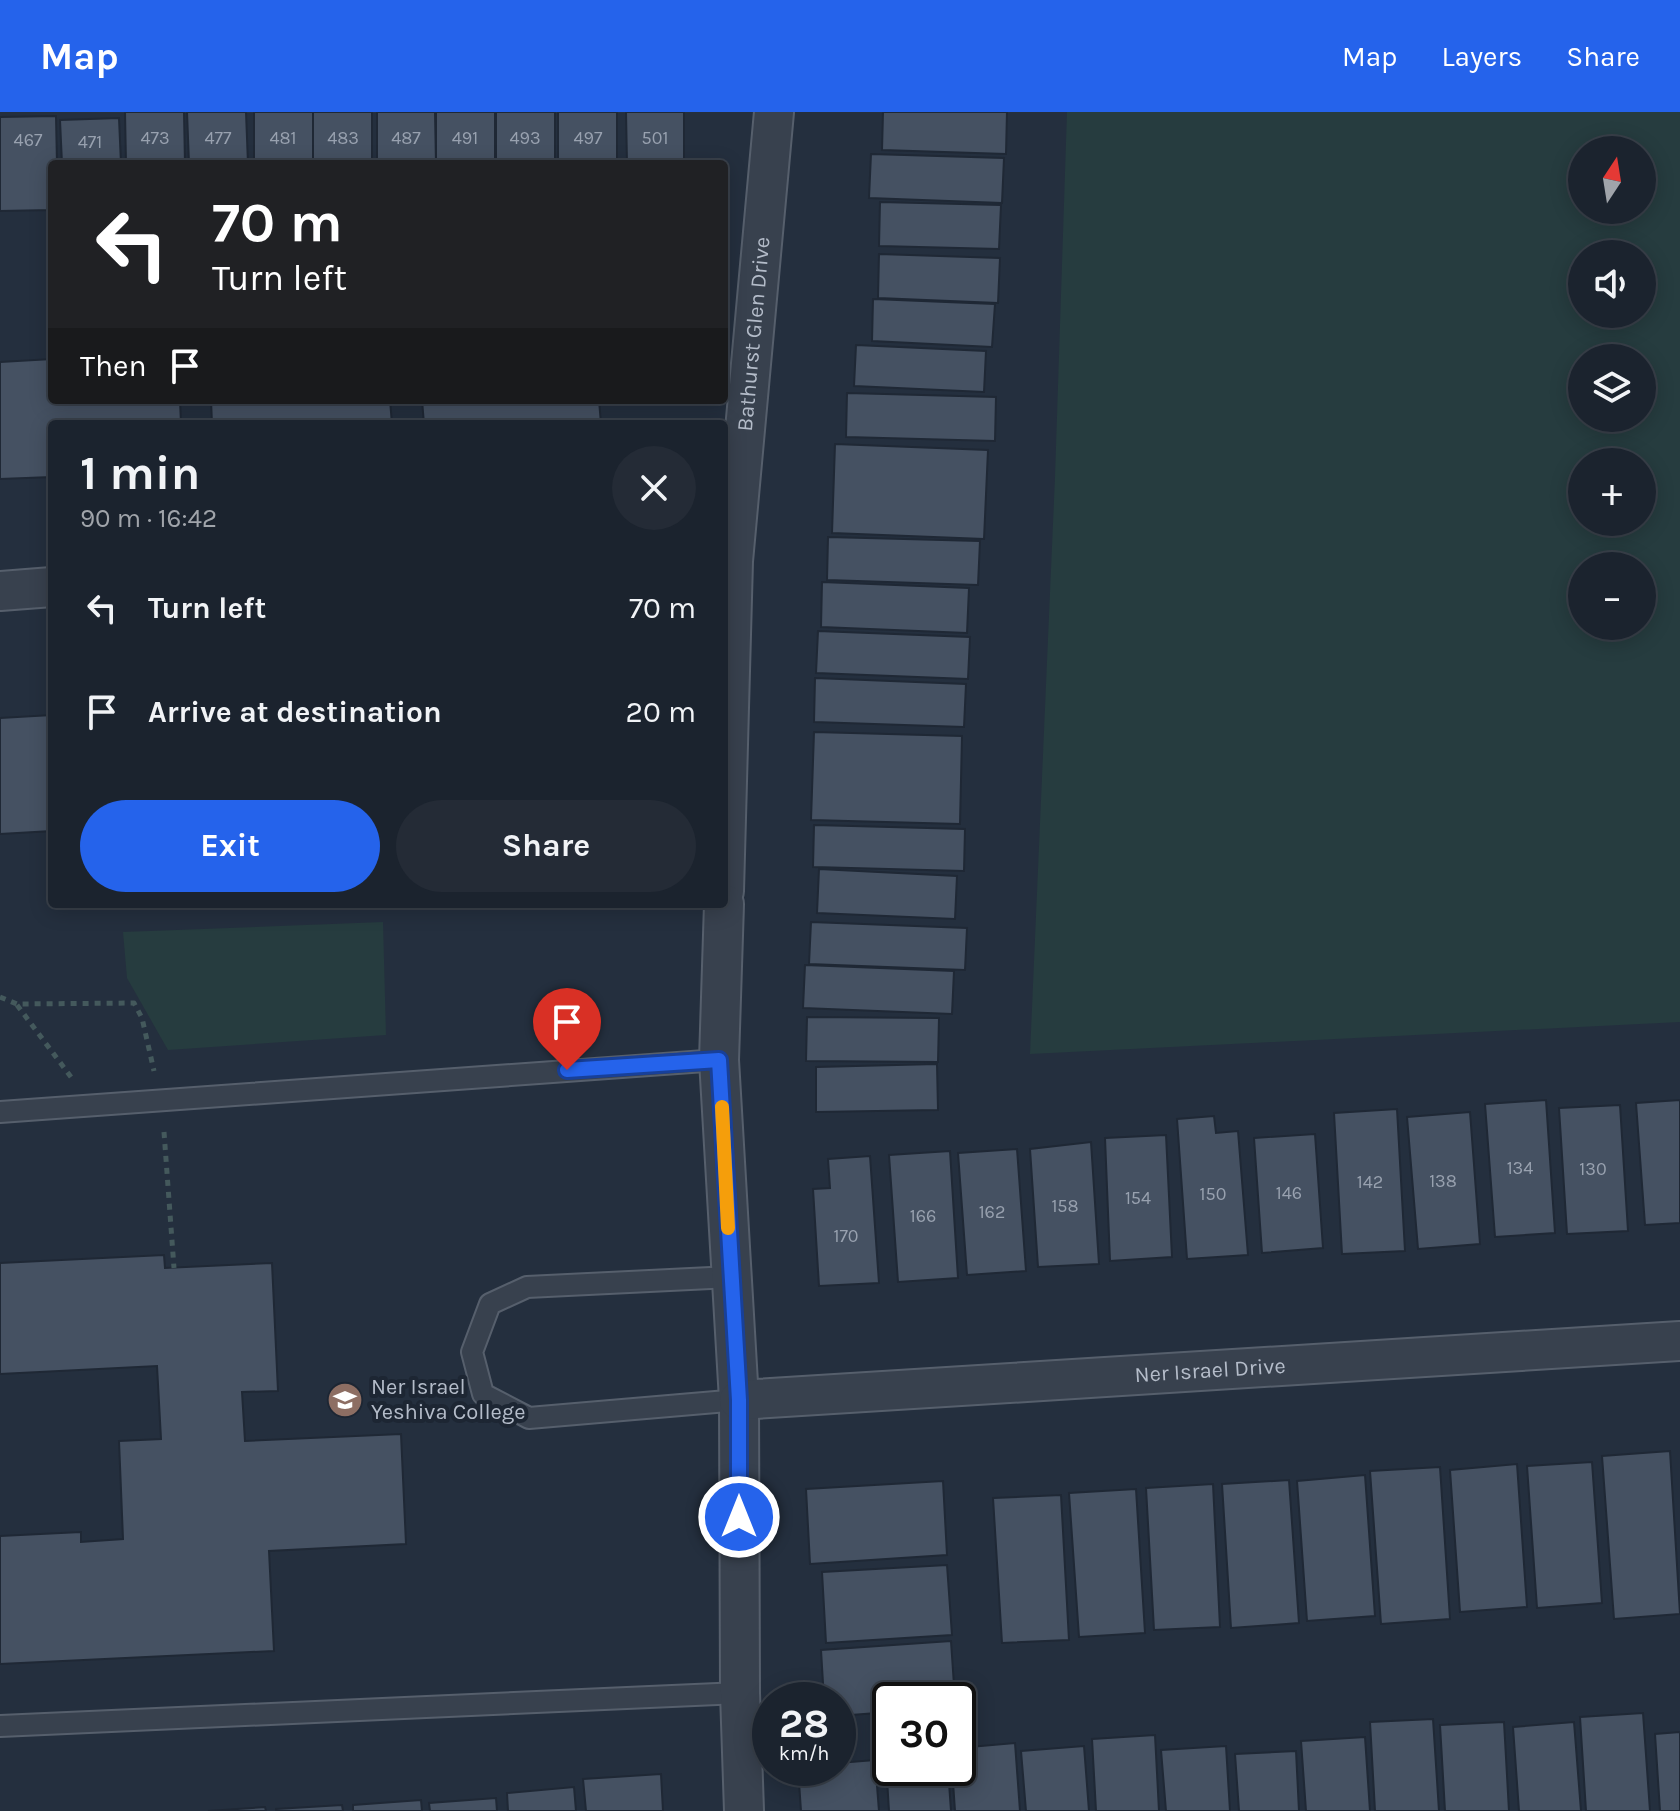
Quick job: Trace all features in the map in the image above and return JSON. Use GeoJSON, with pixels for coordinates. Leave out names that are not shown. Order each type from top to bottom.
{"type":"FeatureCollection","features":[{"type":"Feature","properties":{"kind":"street","name":"Bathurst Glen Drive"},"geometry":{"type":"LineString","coordinates":[[728,628],[729,562],[774,112]]}},
{"type":"Feature","properties":{"kind":"street"},"geometry":{"type":"LineString","coordinates":[[0,591],[48,587]]}},
{"type":"Feature","properties":{"kind":"street"},"geometry":{"type":"LineString","coordinates":[[724,908],[719,1060],[739,1400],[740,1693],[744,1811]]}},
{"type":"Feature","properties":{"kind":"street","name":"Ner Israel Drive"},"geometry":{"type":"LineString","coordinates":[[739,1400],[1680,1341]]}},
{"type":"Feature","properties":{"kind":"lane"},"geometry":{"type":"LineString","coordinates":[[0,1112],[719,1060]]}},
{"type":"Feature","properties":{"kind":"lane"},"geometry":{"type":"LineString","coordinates":[[731,1277],[527,1287],[490,1304],[472,1352],[483,1394],[529,1418],[739,1400]]}},
{"type":"Feature","properties":{"kind":"lane"},"geometry":{"type":"LineString","coordinates":[[0,1726],[740,1693]]}},
{"type":"Feature","properties":{"kind":"path"},"geometry":{"type":"LineString","coordinates":[[0,997],[17,1004],[134,1003],[142,1018],[162,1101],[174,1268]]}},
{"type":"Feature","properties":{"kind":"path"},"geometry":{"type":"LineString","coordinates":[[17,1004],[94,1106]]}},
{"type":"Feature","properties":{"kind":"green space"},"geometry":{"type":"Polygon","coordinates":[[[1067,112],[1680,112],[1680,1022],[1030,1054],[1067,112]]]}},
{"type":"Feature","properties":{"kind":"green space"},"geometry":{"type":"Polygon","coordinates":[[[383,922],[386,1035],[168,1050],[127,978],[123,932],[383,922]]]}},
{"type":"Feature","properties":{"kind":"building"},"geometry":{"type":"Polygon","coordinates":[[[125,112],[184,112],[185,160],[126,160],[125,112]]]}},
{"type":"Feature","properties":{"kind":"building"},"geometry":{"type":"Polygon","coordinates":[[[187,112],[246,112],[248,160],[189,160],[187,112]]]}},
{"type":"Feature","properties":{"kind":"building"},"geometry":{"type":"Polygon","coordinates":[[[254,112],[313,112],[313,160],[254,160],[254,112]]]}},
{"type":"Feature","properties":{"kind":"building"},"geometry":{"type":"Polygon","coordinates":[[[313,112],[372,112],[372,160],[313,160],[313,112]]]}},
{"type":"Feature","properties":{"kind":"building"},"geometry":{"type":"Polygon","coordinates":[[[377,112],[435,112],[436,160],[377,160],[377,112]]]}},
{"type":"Feature","properties":{"kind":"building"},"geometry":{"type":"Polygon","coordinates":[[[436,112],[495,112],[495,160],[436,160],[436,112]]]}},
{"type":"Feature","properties":{"kind":"building"},"geometry":{"type":"Polygon","coordinates":[[[496,112],[555,112],[555,160],[496,160],[496,112]]]}},
{"type":"Feature","properties":{"kind":"building"},"geometry":{"type":"Polygon","coordinates":[[[558,112],[617,112],[617,160],[558,160],[558,112]]]}},
{"type":"Feature","properties":{"kind":"building"},"geometry":{"type":"Polygon","coordinates":[[[626,112],[684,112],[684,160],[627,160],[626,112]]]}},
{"type":"Feature","properties":{"kind":"building"},"geometry":{"type":"Polygon","coordinates":[[[883,112],[1007,112],[1006,154],[882,150],[883,112]]]}},
{"type":"Feature","properties":{"kind":"building"},"geometry":{"type":"Polygon","coordinates":[[[56,116],[57,160],[48,160],[48,210],[0,211],[0,117],[56,116]]]}},
{"type":"Feature","properties":{"kind":"building"},"geometry":{"type":"Polygon","coordinates":[[[119,118],[121,160],[62,160],[60,120],[119,118]]]}},
{"type":"Feature","properties":{"kind":"building"},"geometry":{"type":"Polygon","coordinates":[[[871,154],[1004,158],[1002,203],[869,198],[871,154]]]}},
{"type":"Feature","properties":{"kind":"building"},"geometry":{"type":"Polygon","coordinates":[[[880,202],[1001,205],[999,249],[879,246],[880,202]]]}},
{"type":"Feature","properties":{"kind":"building"},"geometry":{"type":"Polygon","coordinates":[[[879,254],[1000,258],[998,303],[878,298],[879,254]]]}},
{"type":"Feature","properties":{"kind":"building"},"geometry":{"type":"Polygon","coordinates":[[[873,299],[995,304],[992,347],[872,341],[873,299]]]}},
{"type":"Feature","properties":{"kind":"building"},"geometry":{"type":"Polygon","coordinates":[[[856,345],[986,351],[984,392],[854,386],[856,345]]]}},
{"type":"Feature","properties":{"kind":"building"},"geometry":{"type":"Polygon","coordinates":[[[48,359],[48,404],[180,404],[181,420],[48,420],[48,477],[0,479],[0,362],[48,359]]]}},
{"type":"Feature","properties":{"kind":"building"},"geometry":{"type":"Polygon","coordinates":[[[847,393],[996,397],[995,441],[846,437],[847,393]]]}},
{"type":"Feature","properties":{"kind":"building"},"geometry":{"type":"Polygon","coordinates":[[[211,404],[390,404],[392,420],[212,420],[211,404]]]}},
{"type":"Feature","properties":{"kind":"building"},"geometry":{"type":"Polygon","coordinates":[[[422,404],[599,404],[601,420],[424,420],[422,404]]]}},
{"type":"Feature","properties":{"kind":"building"},"geometry":{"type":"Polygon","coordinates":[[[835,444],[988,450],[984,539],[832,533],[835,444]]]}},
{"type":"Feature","properties":{"kind":"building"},"geometry":{"type":"Polygon","coordinates":[[[828,537],[980,541],[978,585],[827,580],[828,537]]]}},
{"type":"Feature","properties":{"kind":"building"},"geometry":{"type":"Polygon","coordinates":[[[822,582],[969,588],[967,633],[821,627],[822,582]]]}},
{"type":"Feature","properties":{"kind":"building"},"geometry":{"type":"Polygon","coordinates":[[[818,631],[970,637],[968,679],[816,673],[818,631]]]}},
{"type":"Feature","properties":{"kind":"building"},"geometry":{"type":"Polygon","coordinates":[[[815,678],[966,684],[964,727],[814,722],[815,678]]]}},
{"type":"Feature","properties":{"kind":"building"},"geometry":{"type":"Polygon","coordinates":[[[48,715],[48,831],[0,834],[0,718],[48,715]]]}},
{"type":"Feature","properties":{"kind":"building"},"geometry":{"type":"Polygon","coordinates":[[[814,732],[962,736],[960,824],[811,820],[814,732]]]}},
{"type":"Feature","properties":{"kind":"building"},"geometry":{"type":"Polygon","coordinates":[[[814,825],[965,829],[964,871],[813,867],[814,825]]]}},
{"type":"Feature","properties":{"kind":"building"},"geometry":{"type":"Polygon","coordinates":[[[819,869],[957,876],[955,919],[817,913],[819,869]]]}},
{"type":"Feature","properties":{"kind":"building"},"geometry":{"type":"Polygon","coordinates":[[[811,922],[967,928],[965,970],[809,964],[811,922]]]}},
{"type":"Feature","properties":{"kind":"building"},"geometry":{"type":"Polygon","coordinates":[[[805,965],[954,971],[952,1014],[803,1008],[805,965]]]}},
{"type":"Feature","properties":{"kind":"building"},"geometry":{"type":"Polygon","coordinates":[[[807,1017],[939,1018],[938,1062],[806,1061],[807,1017]]]}},
{"type":"Feature","properties":{"kind":"building"},"geometry":{"type":"Polygon","coordinates":[[[937,1064],[938,1110],[816,1112],[816,1067],[937,1064]]]}},
{"type":"Feature","properties":{"kind":"building"},"geometry":{"type":"Polygon","coordinates":[[[1546,1100],[1555,1233],[1495,1237],[1485,1104],[1546,1100]]]}},
{"type":"Feature","properties":{"kind":"building"},"geometry":{"type":"Polygon","coordinates":[[[1680,1100],[1680,1223],[1645,1225],[1636,1103],[1680,1100]]]}},
{"type":"Feature","properties":{"kind":"building"},"geometry":{"type":"Polygon","coordinates":[[[1620,1105],[1628,1231],[1567,1234],[1559,1108],[1620,1105]]]}},
{"type":"Feature","properties":{"kind":"building"},"geometry":{"type":"Polygon","coordinates":[[[1397,1109],[1405,1251],[1342,1254],[1334,1113],[1397,1109]]]}},
{"type":"Feature","properties":{"kind":"building"},"geometry":{"type":"Polygon","coordinates":[[[1470,1112],[1480,1244],[1418,1249],[1407,1117],[1470,1112]]]}},
{"type":"Feature","properties":{"kind":"building"},"geometry":{"type":"Polygon","coordinates":[[[1214,1116],[1216,1133],[1238,1131],[1248,1255],[1187,1259],[1177,1119],[1214,1116]]]}},
{"type":"Feature","properties":{"kind":"building"},"geometry":{"type":"Polygon","coordinates":[[[1315,1134],[1323,1248],[1262,1253],[1254,1138],[1315,1134]]]}},
{"type":"Feature","properties":{"kind":"building"},"geometry":{"type":"Polygon","coordinates":[[[1166,1135],[1172,1257],[1110,1261],[1105,1138],[1166,1135]]]}},
{"type":"Feature","properties":{"kind":"building"},"geometry":{"type":"Polygon","coordinates":[[[1091,1142],[1099,1264],[1038,1267],[1030,1149],[1091,1142]]]}},
{"type":"Feature","properties":{"kind":"building"},"geometry":{"type":"Polygon","coordinates":[[[1017,1149],[1026,1271],[967,1275],[958,1153],[1017,1149]]]}},
{"type":"Feature","properties":{"kind":"building"},"geometry":{"type":"Polygon","coordinates":[[[950,1151],[958,1278],[898,1282],[889,1155],[950,1151]]]}},
{"type":"Feature","properties":{"kind":"building"},"geometry":{"type":"Polygon","coordinates":[[[870,1156],[879,1283],[819,1286],[813,1189],[830,1188],[828,1159],[870,1156]]]}},
{"type":"Feature","properties":{"kind":"building"},"geometry":{"type":"Polygon","coordinates":[[[164,1255],[165,1268],[272,1263],[278,1391],[242,1392],[245,1441],[401,1434],[406,1544],[269,1551],[274,1651],[0,1664],[0,1536],[81,1532],[81,1542],[123,1539],[119,1441],[161,1439],[157,1366],[0,1374],[0,1263],[164,1255]]]}},
{"type":"Feature","properties":{"kind":"building"},"geometry":{"type":"Polygon","coordinates":[[[1670,1451],[1680,1614],[1614,1619],[1602,1456],[1670,1451]]]}},
{"type":"Feature","properties":{"kind":"building"},"geometry":{"type":"Polygon","coordinates":[[[1592,1462],[1602,1603],[1537,1608],[1527,1466],[1592,1462]]]}},
{"type":"Feature","properties":{"kind":"building"},"geometry":{"type":"Polygon","coordinates":[[[1517,1464],[1527,1607],[1460,1612],[1450,1470],[1517,1464]]]}},
{"type":"Feature","properties":{"kind":"building"},"geometry":{"type":"Polygon","coordinates":[[[1440,1467],[1450,1619],[1381,1624],[1370,1471],[1440,1467]]]}},
{"type":"Feature","properties":{"kind":"building"},"geometry":{"type":"Polygon","coordinates":[[[1365,1475],[1375,1616],[1307,1621],[1297,1481],[1365,1475]]]}},
{"type":"Feature","properties":{"kind":"building"},"geometry":{"type":"Polygon","coordinates":[[[1289,1480],[1299,1623],[1231,1628],[1222,1484],[1289,1480]]]}},
{"type":"Feature","properties":{"kind":"building"},"geometry":{"type":"Polygon","coordinates":[[[943,1481],[947,1555],[810,1564],[806,1489],[943,1481]]]}},
{"type":"Feature","properties":{"kind":"building"},"geometry":{"type":"Polygon","coordinates":[[[1213,1484],[1220,1627],[1154,1630],[1146,1488],[1213,1484]]]}},
{"type":"Feature","properties":{"kind":"building"},"geometry":{"type":"Polygon","coordinates":[[[1136,1489],[1145,1633],[1079,1637],[1069,1493],[1136,1489]]]}},
{"type":"Feature","properties":{"kind":"building"},"geometry":{"type":"Polygon","coordinates":[[[1061,1495],[1069,1640],[1002,1643],[993,1498],[1061,1495]]]}},
{"type":"Feature","properties":{"kind":"building"},"geometry":{"type":"Polygon","coordinates":[[[947,1565],[952,1635],[826,1643],[822,1572],[947,1565]]]}},
{"type":"Feature","properties":{"kind":"building"},"geometry":{"type":"Polygon","coordinates":[[[951,1641],[954,1682],[872,1682],[872,1713],[856,1715],[856,1682],[823,1682],[821,1650],[951,1641]]]}},
{"type":"Feature","properties":{"kind":"building"},"geometry":{"type":"Polygon","coordinates":[[[1643,1713],[1650,1811],[1586,1811],[1580,1717],[1643,1713]]]}},
{"type":"Feature","properties":{"kind":"building"},"geometry":{"type":"Polygon","coordinates":[[[1433,1719],[1439,1811],[1375,1811],[1370,1722],[1433,1719]]]}},
{"type":"Feature","properties":{"kind":"building"},"geometry":{"type":"Polygon","coordinates":[[[1504,1722],[1509,1811],[1445,1811],[1440,1725],[1504,1722]]]}},
{"type":"Feature","properties":{"kind":"building"},"geometry":{"type":"Polygon","coordinates":[[[1574,1722],[1581,1811],[1519,1811],[1513,1727],[1574,1722]]]}},
{"type":"Feature","properties":{"kind":"building"},"geometry":{"type":"Polygon","coordinates":[[[1680,1732],[1680,1811],[1660,1811],[1655,1734],[1680,1732]]]}},
{"type":"Feature","properties":{"kind":"building"},"geometry":{"type":"Polygon","coordinates":[[[1155,1735],[1159,1811],[1096,1811],[1092,1739],[1155,1735]]]}},
{"type":"Feature","properties":{"kind":"building"},"geometry":{"type":"Polygon","coordinates":[[[1365,1737],[1370,1811],[1306,1811],[1301,1741],[1365,1737]]]}},
{"type":"Feature","properties":{"kind":"building"},"geometry":{"type":"Polygon","coordinates":[[[1015,1743],[1020,1811],[955,1811],[953,1786],[976,1786],[976,1746],[1015,1743]]]}},
{"type":"Feature","properties":{"kind":"building"},"geometry":{"type":"Polygon","coordinates":[[[1084,1746],[1089,1811],[1026,1811],[1021,1751],[1084,1746]]]}},
{"type":"Feature","properties":{"kind":"building"},"geometry":{"type":"Polygon","coordinates":[[[1226,1746],[1230,1811],[1166,1811],[1161,1750],[1226,1746]]]}},
{"type":"Feature","properties":{"kind":"building"},"geometry":{"type":"Polygon","coordinates":[[[1296,1751],[1299,1811],[1239,1811],[1235,1754],[1296,1751]]]}},
{"type":"Feature","properties":{"kind":"building"},"geometry":{"type":"Polygon","coordinates":[[[872,1760],[872,1786],[877,1786],[879,1811],[801,1811],[799,1786],[856,1786],[856,1762],[872,1760]]]}},
{"type":"Feature","properties":{"kind":"building"},"geometry":{"type":"Polygon","coordinates":[[[661,1774],[663,1811],[586,1811],[583,1779],[661,1774]]]}},
{"type":"Feature","properties":{"kind":"building"},"geometry":{"type":"Polygon","coordinates":[[[887,1786],[949,1786],[951,1811],[889,1811],[887,1786]]]}},
{"type":"Feature","properties":{"kind":"building"},"geometry":{"type":"Polygon","coordinates":[[[574,1787],[576,1811],[508,1811],[507,1793],[574,1787]]]}},
{"type":"Feature","properties":{"kind":"building"},"geometry":{"type":"Polygon","coordinates":[[[496,1798],[497,1811],[430,1811],[429,1803],[496,1798]]]}},
{"type":"Feature","properties":{"kind":"building"},"geometry":{"type":"Polygon","coordinates":[[[421,1800],[422,1811],[353,1811],[353,1805],[421,1800]]]}},
{"type":"Feature","properties":{"kind":"building"},"geometry":{"type":"Polygon","coordinates":[[[342,1805],[343,1811],[276,1811],[276,1809],[342,1805]]]}},
{"type":"Feature","properties":{"kind":"building"},"geometry":{"type":"Polygon","coordinates":[[[265,1807],[266,1811],[208,1811],[265,1807]]]}},
{"type":"Feature","properties":{"kind":"slow traffic"},"geometry":{"type":"LineString","coordinates":[[722,1107],[728,1228]]}},
{"type":"Feature","properties":{"kind":"place","name":"Ner Israel Yeshiva College"},"geometry":{"type":"Point","coordinates":[345,1400]}},
{"type":"Feature","properties":{"kind":"route"},"geometry":{"type":"LineString","coordinates":[[567,1070],[719,1060],[739,1400],[739,1517]]}}]}
